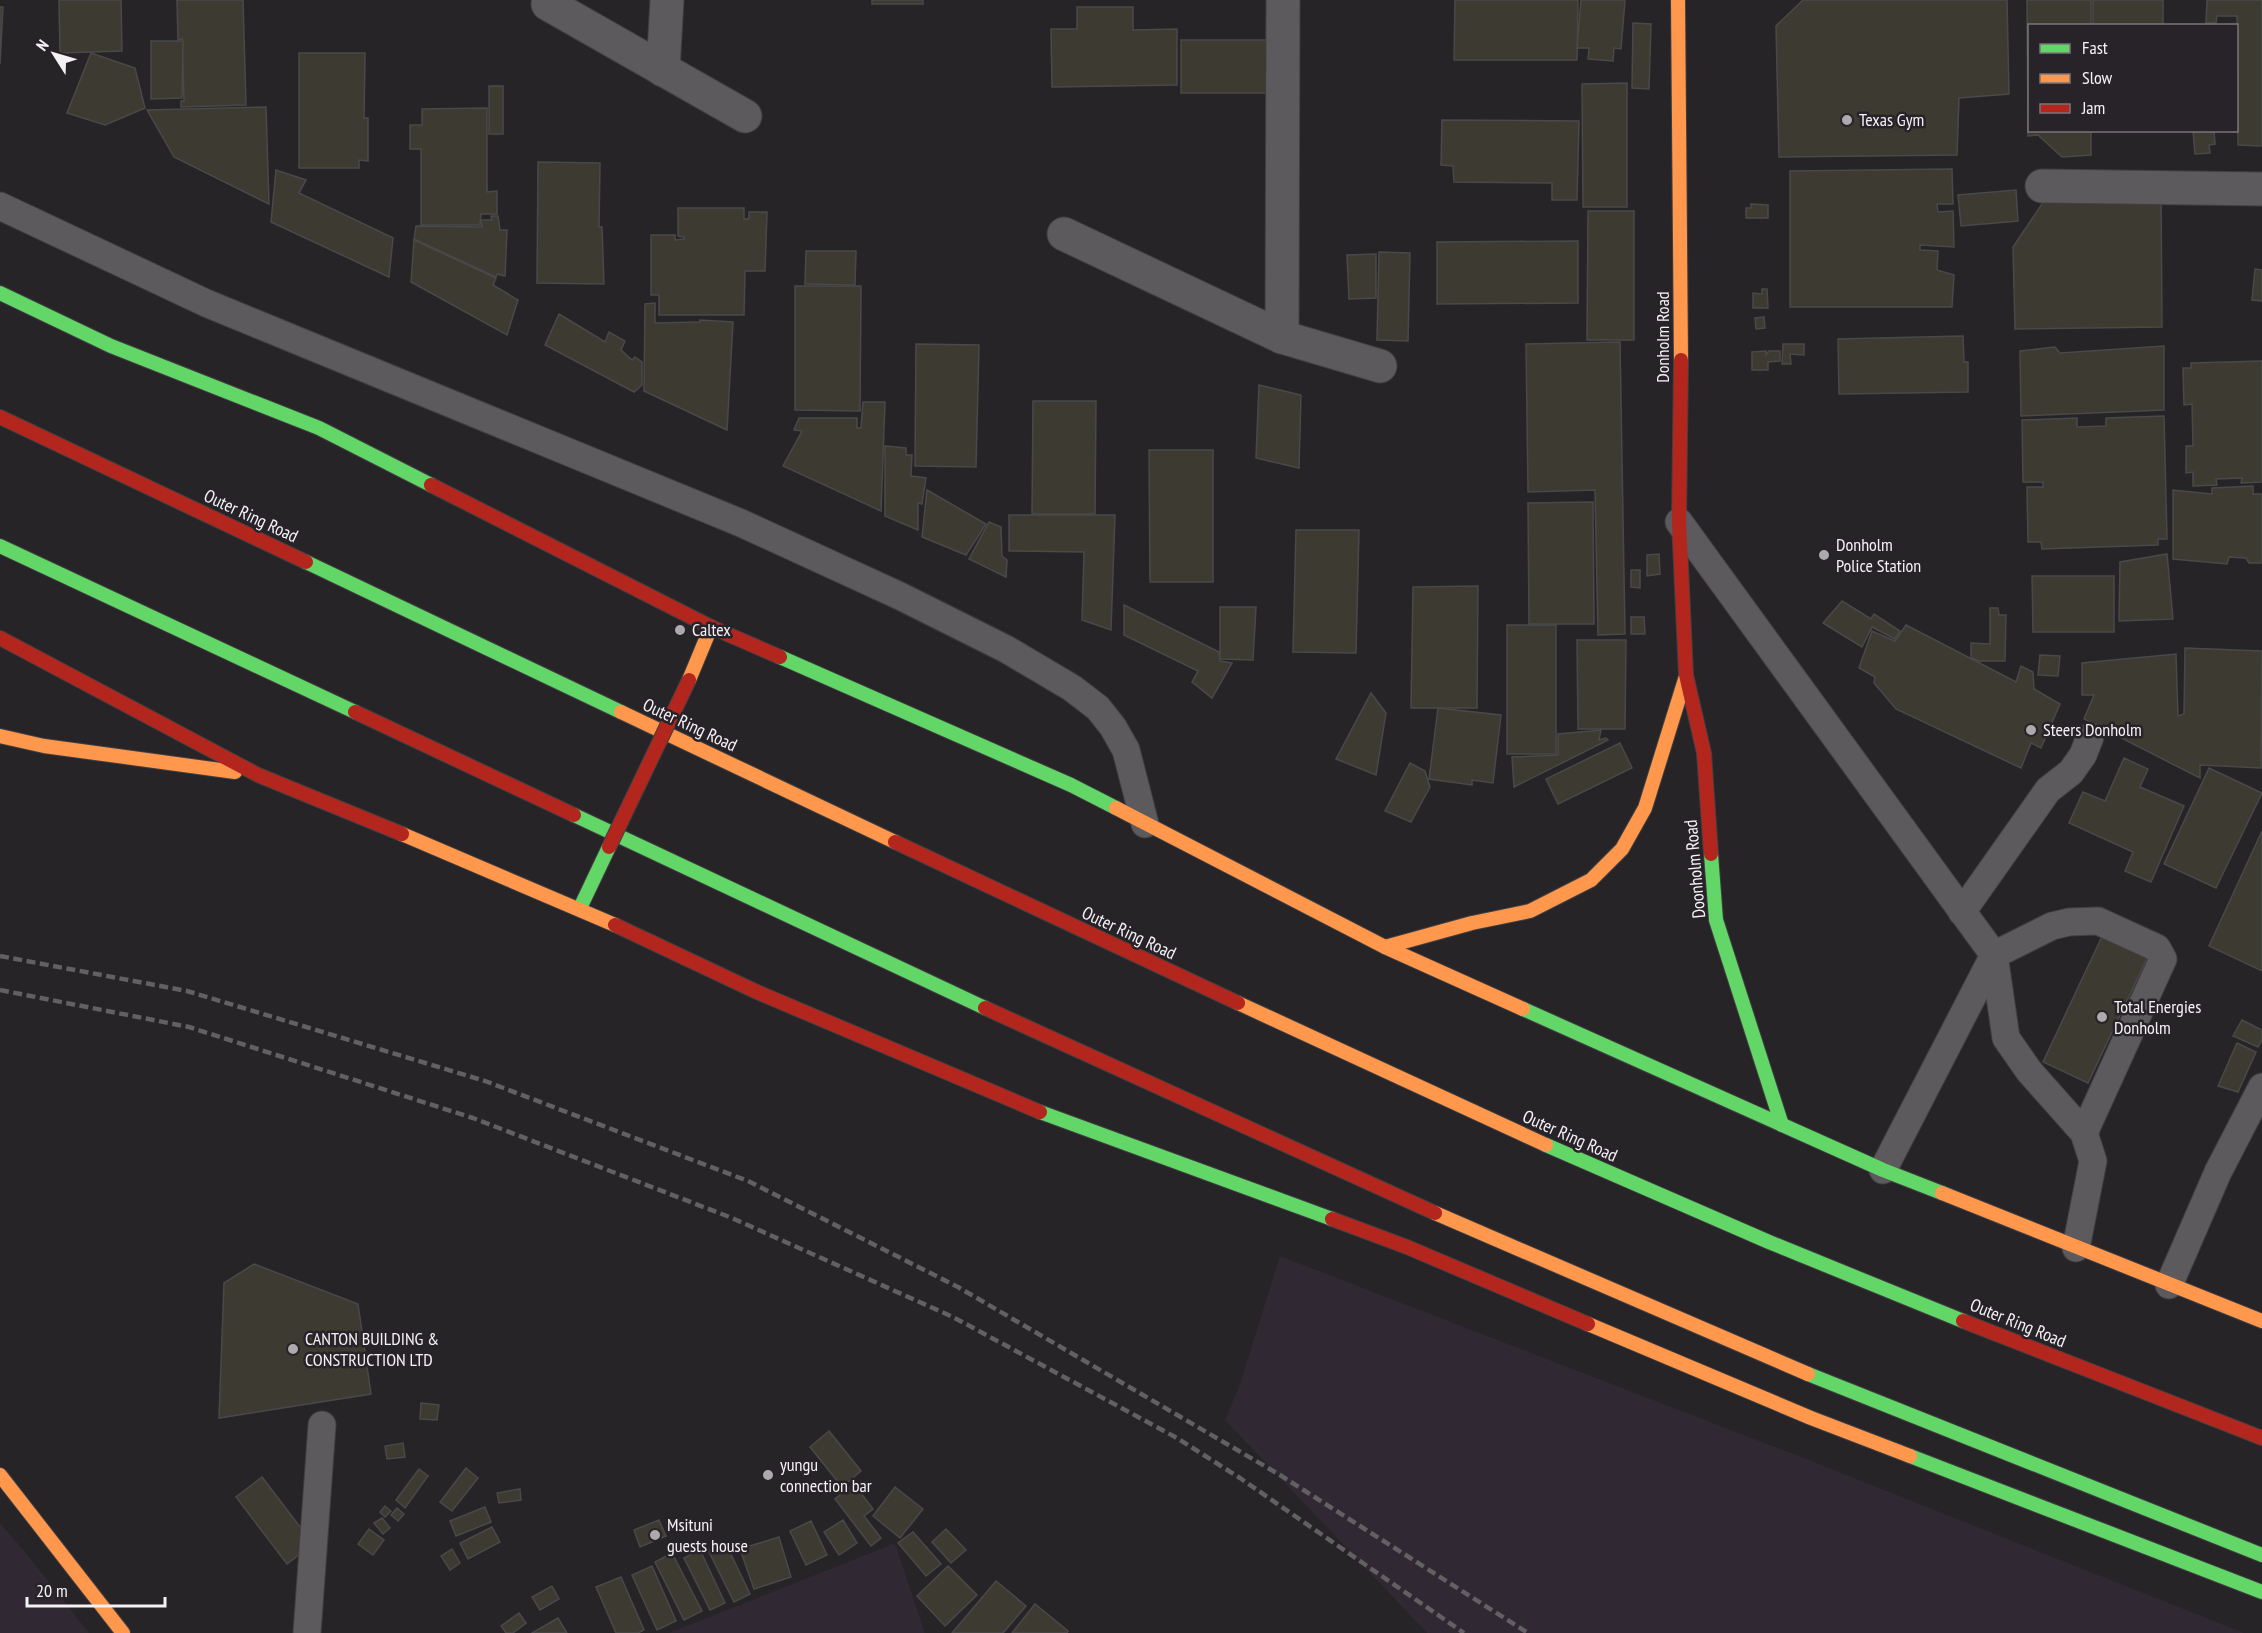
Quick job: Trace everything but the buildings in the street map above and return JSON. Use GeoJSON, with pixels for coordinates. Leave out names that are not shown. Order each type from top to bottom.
{"type":"FeatureCollection","features":[{"type":"Feature","properties":{"kind":"main road","name":"Donholm Road"},"geometry":{"type":"LineString","coordinates":[[1678,0],[1682,255],[1679,522],[1686,675]]}},
{"type":"Feature","properties":{"kind":"main road"},"geometry":{"type":"LineString","coordinates":[[0,293],[111,346],[319,428],[711,627],[1071,786],[1385,947],[1883,1170],[2262,1321]]}},
{"type":"Feature","properties":{"kind":"main road","name":"Outer Ring Road"},"geometry":{"type":"LineString","coordinates":[[0,417],[1101,940],[1543,1144],[1791,1251],[2112,1381],[2262,1438]]}},
{"type":"Feature","properties":{"kind":"main road"},"geometry":{"type":"LineString","coordinates":[[0,546],[1084,1054],[1527,1255],[1842,1388],[2262,1555]]}},
{"type":"Feature","properties":{"kind":"main road"},"geometry":{"type":"LineString","coordinates":[[580,908],[689,680],[711,627]]}},
{"type":"Feature","properties":{"kind":"main road"},"geometry":{"type":"LineString","coordinates":[[0,638],[258,776],[580,908],[757,992],[1000,1097],[1407,1247],[1810,1418],[2262,1592]]}},
{"type":"Feature","properties":{"kind":"main road"},"geometry":{"type":"LineString","coordinates":[[1385,947],[1472,923],[1530,911],[1591,880],[1622,849],[1645,808],[1686,675]]}},
{"type":"Feature","properties":{"kind":"main road","name":"Doonholm Road"},"geometry":{"type":"LineString","coordinates":[[1686,675],[1704,753],[1716,920],[1782,1125]]}},
{"type":"Feature","properties":{"kind":"main road"},"geometry":{"type":"LineString","coordinates":[[0,736],[44,746],[258,776]]}},
{"type":"Feature","properties":{"kind":"main road"},"geometry":{"type":"LineString","coordinates":[[0,1475],[123,1633]]}},
{"type":"Feature","properties":{"kind":"street"},"geometry":{"type":"LineString","coordinates":[[663,70],[667,0]]}},
{"type":"Feature","properties":{"kind":"street"},"geometry":{"type":"LineString","coordinates":[[1282,0],[1282,337]]}},
{"type":"Feature","properties":{"kind":"street"},"geometry":{"type":"LineString","coordinates":[[548,4],[745,116]]}},
{"type":"Feature","properties":{"kind":"street"},"geometry":{"type":"LineString","coordinates":[[2042,186],[2262,189]]}},
{"type":"Feature","properties":{"kind":"street"},"geometry":{"type":"LineString","coordinates":[[1064,234],[1282,337],[1380,366]]}},
{"type":"Feature","properties":{"kind":"lane"},"geometry":{"type":"LineString","coordinates":[[0,206],[206,303],[741,523],[900,596],[1006,649],[1072,688],[1098,708],[1113,727],[1126,750],[1145,824]]}},
{"type":"Feature","properties":{"kind":"lane"},"geometry":{"type":"LineString","coordinates":[[1679,522],[1994,955],[2006,1038],[2029,1071],[2084,1133],[2093,1161],[2076,1248]]}},
{"type":"Feature","properties":{"kind":"lane"},"geometry":{"type":"LineString","coordinates":[[1962,912],[2048,790],[2071,772],[2083,755],[2090,737]]}},
{"type":"Feature","properties":{"kind":"lane"},"geometry":{"type":"LineString","coordinates":[[1883,1170],[1994,955],[2052,926],[2090,920],[2098,921],[2157,948],[2162,953],[2160,971],[2084,1133]]}},
{"type":"Feature","properties":{"kind":"lane"},"geometry":{"type":"LineString","coordinates":[[2169,1285],[2218,1172],[2262,1087]]}},
{"type":"Feature","properties":{"kind":"lane"},"geometry":{"type":"LineString","coordinates":[[307,1633],[322,1425]]}},
{"type":"Feature","properties":{"kind":"shaded area"},"geometry":{"type":"Polygon","coordinates":[[[1280,1256],[1814,1462],[2244,1633],[1427,1633],[1225,1420],[1240,1384],[1280,1256]]]}},
{"type":"Feature","properties":{"kind":"shaded area"},"geometry":{"type":"Polygon","coordinates":[[[0,1523],[25,1552],[89,1633],[0,1633],[0,1523]]]}},
{"type":"Feature","properties":{"kind":"shaded area"},"geometry":{"type":"Polygon","coordinates":[[[893,1544],[896,1546],[925,1633],[669,1633],[893,1544]]]}},
{"type":"Feature","properties":{"kind":"railway"},"geometry":{"type":"LineString","coordinates":[[0,956],[187,991],[485,1081],[748,1181],[958,1287],[1280,1475],[1528,1633]]}},
{"type":"Feature","properties":{"kind":"railway"},"geometry":{"type":"LineString","coordinates":[[0,990],[189,1027],[473,1118],[732,1218],[953,1317],[1177,1438],[1240,1478],[1464,1633]]}},
{"type":"Feature","properties":{"kind":"traffic: fast"},"geometry":{"type":"LineString","coordinates":[[0,293],[111,346],[319,428],[431,485]]}},
{"type":"Feature","properties":{"kind":"traffic: fast"},"geometry":{"type":"LineString","coordinates":[[0,546],[355,712]]}},
{"type":"Feature","properties":{"kind":"traffic: fast"},"geometry":{"type":"LineString","coordinates":[[306,562],[621,712]]}},
{"type":"Feature","properties":{"kind":"traffic: fast"},"geometry":{"type":"LineString","coordinates":[[780,657],[1071,785],[1116,808]]}},
{"type":"Feature","properties":{"kind":"traffic: fast"},"geometry":{"type":"LineString","coordinates":[[574,815],[985,1008]]}},
{"type":"Feature","properties":{"kind":"traffic: fast"},"geometry":{"type":"LineString","coordinates":[[580,908],[609,847]]}},
{"type":"Feature","properties":{"kind":"traffic: fast"},"geometry":{"type":"LineString","coordinates":[[1711,854],[1716,920],[1782,1125]]}},
{"type":"Feature","properties":{"kind":"traffic: fast"},"geometry":{"type":"LineString","coordinates":[[1523,1009],[1883,1170],[1942,1193]]}},
{"type":"Feature","properties":{"kind":"traffic: fast"},"geometry":{"type":"LineString","coordinates":[[1040,1112],[1332,1219]]}},
{"type":"Feature","properties":{"kind":"traffic: fast"},"geometry":{"type":"LineString","coordinates":[[1546,1145],[1769,1242],[1963,1321]]}},
{"type":"Feature","properties":{"kind":"traffic: fast"},"geometry":{"type":"LineString","coordinates":[[1808,1374],[2262,1555]]}},
{"type":"Feature","properties":{"kind":"traffic: fast"},"geometry":{"type":"LineString","coordinates":[[1910,1456],[2262,1592]]}},
{"type":"Feature","properties":{"kind":"traffic: slow"},"geometry":{"type":"LineString","coordinates":[[1678,0],[1681,360]]}},
{"type":"Feature","properties":{"kind":"traffic: slow"},"geometry":{"type":"LineString","coordinates":[[689,680],[711,627]]}},
{"type":"Feature","properties":{"kind":"traffic: slow"},"geometry":{"type":"LineString","coordinates":[[1385,947],[1472,923],[1530,911],[1591,880],[1622,849],[1645,808],[1686,676]]}},
{"type":"Feature","properties":{"kind":"traffic: slow"},"geometry":{"type":"LineString","coordinates":[[621,712],[895,842]]}},
{"type":"Feature","properties":{"kind":"traffic: slow"},"geometry":{"type":"LineString","coordinates":[[0,736],[44,746],[235,772]]}},
{"type":"Feature","properties":{"kind":"traffic: slow"},"geometry":{"type":"LineString","coordinates":[[1116,808],[1385,947],[1523,1009]]}},
{"type":"Feature","properties":{"kind":"traffic: slow"},"geometry":{"type":"LineString","coordinates":[[402,834],[615,925]]}},
{"type":"Feature","properties":{"kind":"traffic: slow"},"geometry":{"type":"LineString","coordinates":[[1238,1003],[1546,1145]]}},
{"type":"Feature","properties":{"kind":"traffic: slow"},"geometry":{"type":"LineString","coordinates":[[1942,1193],[2262,1321]]}},
{"type":"Feature","properties":{"kind":"traffic: slow"},"geometry":{"type":"LineString","coordinates":[[1435,1213],[1808,1374]]}},
{"type":"Feature","properties":{"kind":"traffic: slow"},"geometry":{"type":"LineString","coordinates":[[1588,1324],[1811,1418],[1910,1456]]}},
{"type":"Feature","properties":{"kind":"traffic: slow"},"geometry":{"type":"LineString","coordinates":[[0,1475],[123,1633]]}},
{"type":"Feature","properties":{"kind":"traffic: jam"},"geometry":{"type":"LineString","coordinates":[[1681,360],[1679,522],[1686,675],[1704,753],[1711,854]]}},
{"type":"Feature","properties":{"kind":"traffic: jam"},"geometry":{"type":"LineString","coordinates":[[0,417],[306,562]]}},
{"type":"Feature","properties":{"kind":"traffic: jam"},"geometry":{"type":"LineString","coordinates":[[431,485],[711,627],[780,657]]}},
{"type":"Feature","properties":{"kind":"traffic: jam"},"geometry":{"type":"LineString","coordinates":[[0,638],[258,775],[402,834]]}},
{"type":"Feature","properties":{"kind":"traffic: jam"},"geometry":{"type":"LineString","coordinates":[[609,847],[689,680]]}},
{"type":"Feature","properties":{"kind":"traffic: jam"},"geometry":{"type":"LineString","coordinates":[[355,712],[574,815]]}},
{"type":"Feature","properties":{"kind":"traffic: jam"},"geometry":{"type":"LineString","coordinates":[[895,842],[1238,1003]]}},
{"type":"Feature","properties":{"kind":"traffic: jam"},"geometry":{"type":"LineString","coordinates":[[615,925],[757,992],[1040,1112]]}},
{"type":"Feature","properties":{"kind":"traffic: jam"},"geometry":{"type":"LineString","coordinates":[[985,1008],[1435,1213]]}},
{"type":"Feature","properties":{"kind":"traffic: jam"},"geometry":{"type":"LineString","coordinates":[[1332,1219],[1407,1247],[1588,1324]]}},
{"type":"Feature","properties":{"kind":"traffic: jam"},"geometry":{"type":"LineString","coordinates":[[1963,1321],[2262,1438]]}},
{"type":"Feature","properties":{"kind":"place","name":"Texas Gym"},"geometry":{"type":"Point","coordinates":[1847,120]}},
{"type":"Feature","properties":{"kind":"place","name":"Donholm Police Station"},"geometry":{"type":"Point","coordinates":[1824,555]}},
{"type":"Feature","properties":{"kind":"place","name":"Caltex"},"geometry":{"type":"Point","coordinates":[680,630]}},
{"type":"Feature","properties":{"kind":"place","name":"Steers Donholm"},"geometry":{"type":"Point","coordinates":[2031,730]}},
{"type":"Feature","properties":{"kind":"place","name":"Total Energies Donholm"},"geometry":{"type":"Point","coordinates":[2102,1017]}},
{"type":"Feature","properties":{"kind":"place","name":"CANTON BUILDING & CONSTRUCTION LTD"},"geometry":{"type":"Point","coordinates":[293,1349]}},
{"type":"Feature","properties":{"kind":"place","name":"yungu connection bar"},"geometry":{"type":"Point","coordinates":[768,1475]}},
{"type":"Feature","properties":{"kind":"place","name":"Msituni guests house"},"geometry":{"type":"Point","coordinates":[655,1535]}}]}
